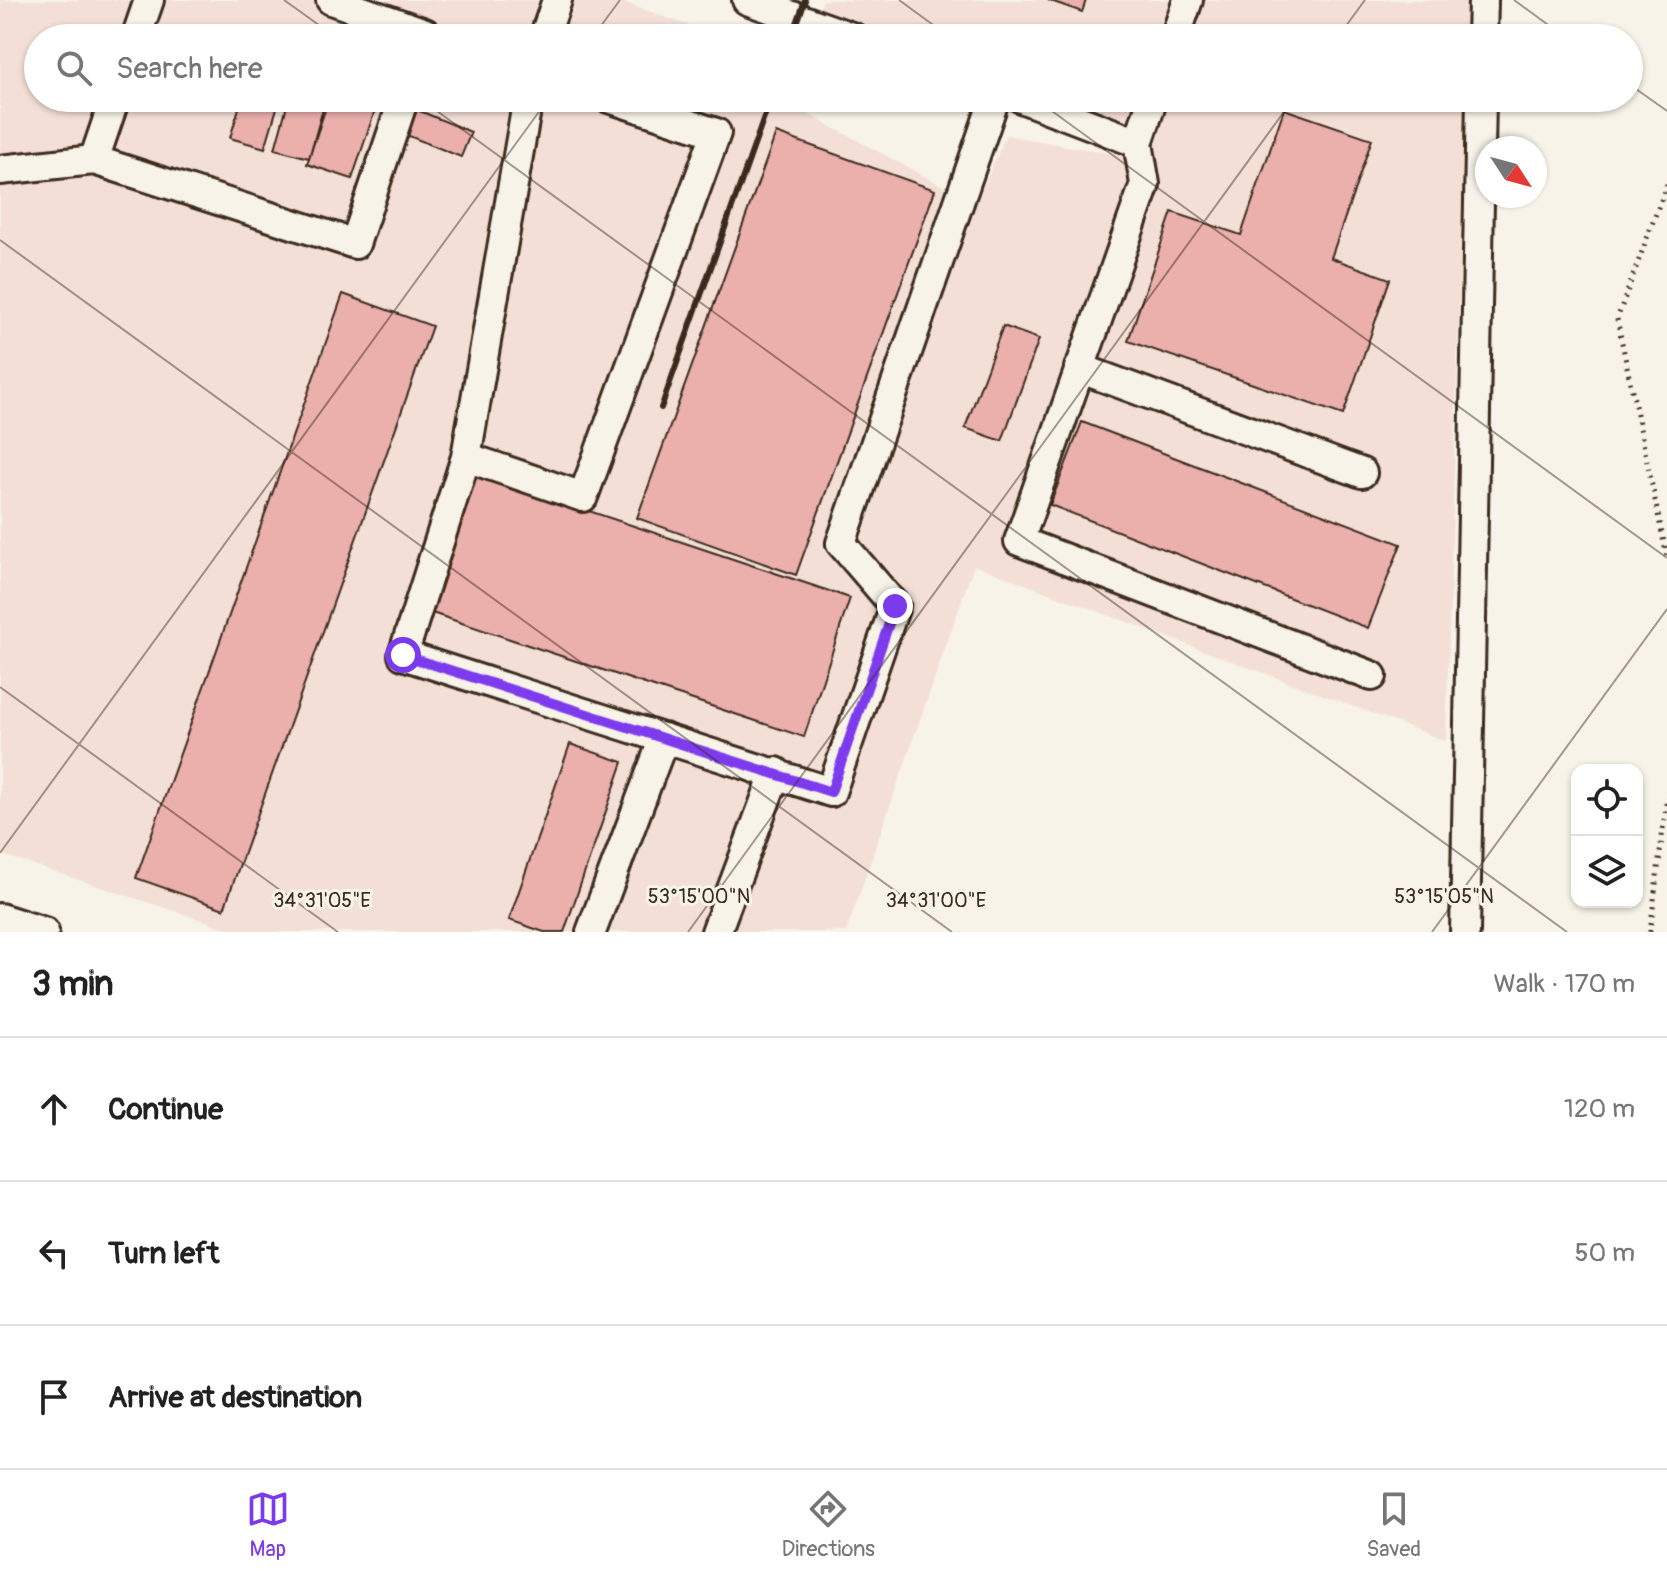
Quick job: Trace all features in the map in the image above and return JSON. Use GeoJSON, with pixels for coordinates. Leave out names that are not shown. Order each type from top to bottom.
{"type":"FeatureCollection","features":[{"type":"Feature","properties":{"kind":"street"},"geometry":{"type":"LineString","coordinates":[[141,24],[149,0]]}},
{"type":"Feature","properties":{"kind":"street"},"geometry":{"type":"LineString","coordinates":[[331,0],[399,24]]}},
{"type":"Feature","properties":{"kind":"street"},"geometry":{"type":"LineString","coordinates":[[549,24],[557,0]]}},
{"type":"Feature","properties":{"kind":"street"},"geometry":{"type":"LineString","coordinates":[[749,0],[815,24]]}},
{"type":"Feature","properties":{"kind":"street"},"geometry":{"type":"LineString","coordinates":[[1180,24],[1188,0]]}},
{"type":"Feature","properties":{"kind":"street"},"geometry":{"type":"LineString","coordinates":[[1482,24],[1483,0]]}},
{"type":"Feature","properties":{"kind":"street"},"geometry":{"type":"LineString","coordinates":[[94,160],[110,112]]}},
{"type":"Feature","properties":{"kind":"street"},"geometry":{"type":"LineString","coordinates":[[0,170],[94,160],[355,244],[399,112]]}},
{"type":"Feature","properties":{"kind":"street"},"geometry":{"type":"LineString","coordinates":[[526,112],[466,457],[403,655],[831,792],[895,606],[841,543],[990,112]]}},
{"type":"Feature","properties":{"kind":"street"},"geometry":{"type":"LineString","coordinates":[[466,457],[583,497],[716,133],[652,112]]}},
{"type":"Feature","properties":{"kind":"street"},"geometry":{"type":"LineString","coordinates":[[1057,112],[1138,143]]}},
{"type":"Feature","properties":{"kind":"street"},"geometry":{"type":"LineString","coordinates":[[1148,112],[1138,143],[1145,184],[1019,541],[1372,676]]}},
{"type":"Feature","properties":{"kind":"street"},"geometry":{"type":"LineString","coordinates":[[1465,932],[1481,112]]}},
{"type":"Feature","properties":{"kind":"street"},"geometry":{"type":"LineString","coordinates":[[1079,368],[1362,473]]}},
{"type":"Feature","properties":{"kind":"street"},"geometry":{"type":"LineString","coordinates":[[591,932],[664,738]]}},
{"type":"Feature","properties":{"kind":"street"},"geometry":{"type":"LineString","coordinates":[[716,932],[776,772]]}},
{"type":"Feature","properties":{"kind":"street"},"geometry":{"type":"LineString","coordinates":[[0,918],[44,932]]}},
{"type":"Feature","properties":{"kind":"path"},"geometry":{"type":"LineString","coordinates":[[1667,184],[1617,319],[1667,557]]}},
{"type":"Feature","properties":{"kind":"path"},"geometry":{"type":"LineString","coordinates":[[1650,932],[1667,797]]}},
{"type":"Feature","properties":{"kind":"shaded area"},"geometry":{"type":"Polygon","coordinates":[[[0,0],[617,0],[685,24],[24,24],[24,112],[804,112],[976,204],[1006,135],[1113,154],[1021,112],[1465,112],[1446,741],[974,565],[846,932],[238,932],[0,854],[0,0]]]}},
{"type":"Feature","properties":{"kind":"shaded area"},"geometry":{"type":"Polygon","coordinates":[[[823,0],[1468,0],[1467,24],[825,24],[816,20],[823,0]]]}},
{"type":"Feature","properties":{"kind":"building"},"geometry":{"type":"Polygon","coordinates":[[[1048,0],[1086,0],[1082,12],[1048,0]]]}},
{"type":"Feature","properties":{"kind":"building"},"geometry":{"type":"Polygon","coordinates":[[[238,112],[276,112],[265,148],[230,138],[238,112]]]}},
{"type":"Feature","properties":{"kind":"building"},"geometry":{"type":"Polygon","coordinates":[[[285,112],[322,112],[309,158],[275,149],[285,112]]]}},
{"type":"Feature","properties":{"kind":"building"},"geometry":{"type":"Polygon","coordinates":[[[324,112],[374,112],[352,179],[307,164],[324,112]]]}},
{"type":"Feature","properties":{"kind":"building"},"geometry":{"type":"Polygon","coordinates":[[[414,112],[422,112],[471,132],[461,157],[404,134],[414,112]]]}},
{"type":"Feature","properties":{"kind":"building"},"geometry":{"type":"Polygon","coordinates":[[[1283,112],[1293,112],[1372,139],[1331,258],[1390,279],[1343,415],[1128,341],[1172,212],[1241,235],[1283,112]]]}},
{"type":"Feature","properties":{"kind":"building"},"geometry":{"type":"Polygon","coordinates":[[[776,133],[935,190],[796,575],[637,518],[776,133]]]}},
{"type":"Feature","properties":{"kind":"building"},"geometry":{"type":"Polygon","coordinates":[[[343,294],[432,326],[224,909],[136,878],[343,294]]]}},
{"type":"Feature","properties":{"kind":"building"},"geometry":{"type":"Polygon","coordinates":[[[1003,326],[1039,339],[1002,441],[965,428],[1003,326]]]}},
{"type":"Feature","properties":{"kind":"building"},"geometry":{"type":"Polygon","coordinates":[[[1082,422],[1401,544],[1368,628],[1050,505],[1082,422]]]}},
{"type":"Feature","properties":{"kind":"building"},"geometry":{"type":"Polygon","coordinates":[[[472,472],[850,598],[804,737],[426,611],[472,472]]]}},
{"type":"Feature","properties":{"kind":"building"},"geometry":{"type":"Polygon","coordinates":[[[570,744],[623,762],[564,932],[544,932],[509,920],[570,744]]]}},
{"type":"Feature","properties":{"kind":"railway"},"geometry":{"type":"LineString","coordinates":[[797,24],[805,0]]}},
{"type":"Feature","properties":{"kind":"railway"},"geometry":{"type":"LineString","coordinates":[[661,408],[766,112]]}},
{"type":"Feature","properties":{"kind":"route"},"geometry":{"type":"LineString","coordinates":[[403,655],[831,792],[895,606]]}}]}
